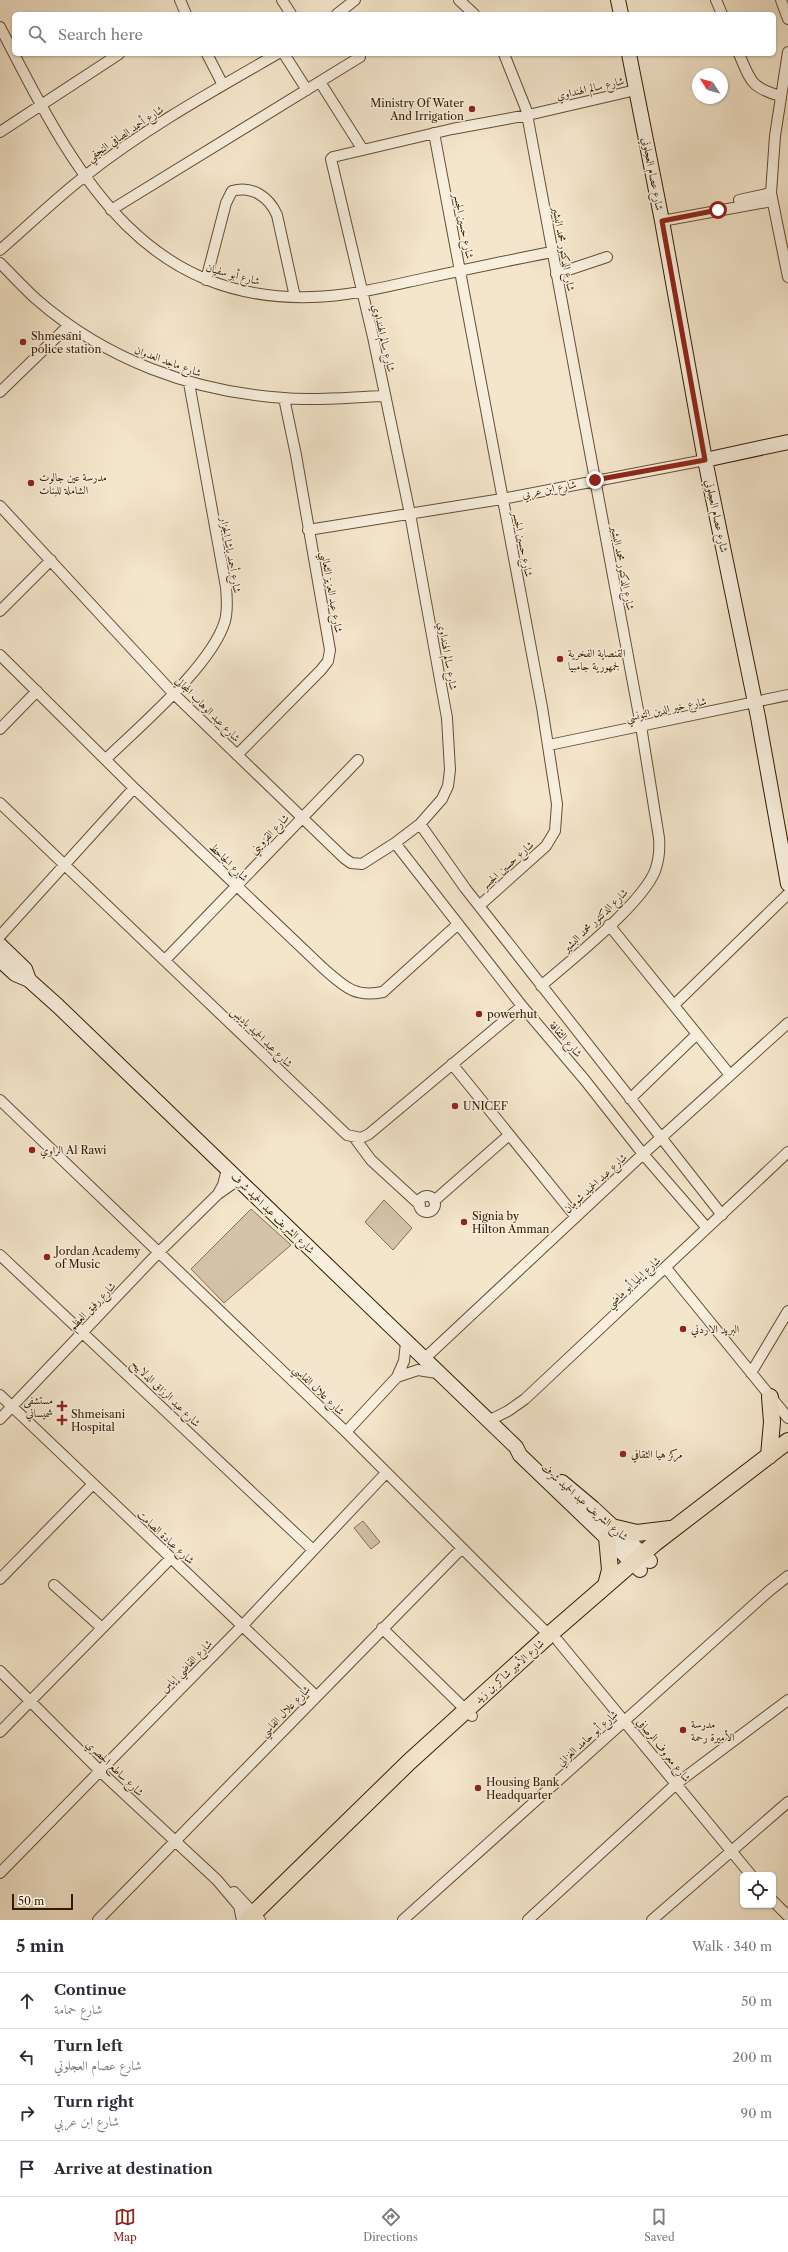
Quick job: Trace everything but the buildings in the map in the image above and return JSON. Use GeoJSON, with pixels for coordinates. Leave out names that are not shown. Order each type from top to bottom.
{"type":"FeatureCollection","features":[{"type":"Feature","properties":{"kind":"main road"},"geometry":{"type":"LineString","coordinates":[[769,1456],[772,1422],[770,1397]]}},
{"type":"Feature","properties":{"kind":"main road","name":"شارع الأمير شاكر بن زيد"},"geometry":{"type":"LineString","coordinates":[[254,1919],[409,1762],[470,1713],[641,1562],[674,1528],[788,1441]]}},
{"type":"Feature","properties":{"kind":"main road","name":"شارع الأمير شاكر بن زيد"},"geometry":{"type":"LineString","coordinates":[[554,1638],[606,1585],[641,1562],[788,1454]]}},
{"type":"Feature","properties":{"kind":"main road"},"geometry":{"type":"LineString","coordinates":[[606,1585],[610,1570],[611,1533],[637,1533],[674,1528]]}},
{"type":"Feature","properties":{"kind":"street"},"geometry":{"type":"LineString","coordinates":[[180,0],[185,12]]}},
{"type":"Feature","properties":{"kind":"street"},"geometry":{"type":"LineString","coordinates":[[282,0],[290,12]]}},
{"type":"Feature","properties":{"kind":"street"},"geometry":{"type":"LineString","coordinates":[[340,12],[355,0]]}},
{"type":"Feature","properties":{"kind":"street"},"geometry":{"type":"LineString","coordinates":[[459,0],[472,12]]}},
{"type":"Feature","properties":{"kind":"street"},"geometry":{"type":"LineString","coordinates":[[618,0],[621,12]]}},
{"type":"Feature","properties":{"kind":"street"},"geometry":{"type":"LineString","coordinates":[[716,0],[721,12]]}},
{"type":"Feature","properties":{"kind":"street"},"geometry":{"type":"LineString","coordinates":[[781,0],[788,19]]}},
{"type":"Feature","properties":{"kind":"street","name":"شارع أبو سفيان"},"geometry":{"type":"LineString","coordinates":[[0,26],[12,50]]}},
{"type":"Feature","properties":{"kind":"street"},"geometry":{"type":"LineString","coordinates":[[788,52],[780,96],[771,197],[788,277]]}},
{"type":"Feature","properties":{"kind":"street","name":"شارع أبو سفيان"},"geometry":{"type":"LineString","coordinates":[[15,56],[40,105],[84,177],[112,210],[161,255],[177,266],[206,280],[249,291],[295,297],[313,297],[361,292],[460,270],[552,252]]}},
{"type":"Feature","properties":{"kind":"street"},"geometry":{"type":"LineString","coordinates":[[0,132],[116,56]]}},
{"type":"Feature","properties":{"kind":"street"},"geometry":{"type":"LineString","coordinates":[[208,56],[223,85]]}},
{"type":"Feature","properties":{"kind":"street","name":"شارع أحمد الصافي النجفي"},"geometry":{"type":"LineString","coordinates":[[0,250],[84,177],[161,122],[274,56]]}},
{"type":"Feature","properties":{"kind":"street"},"geometry":{"type":"LineString","coordinates":[[285,56],[307,90]]}},
{"type":"Feature","properties":{"kind":"street","name":"شارع الدكتور محمد البشير"},"geometry":{"type":"LineString","coordinates":[[505,56],[527,112],[641,726],[657,820],[658,860],[650,881],[637,897],[609,925],[541,986]]}},
{"type":"Feature","properties":{"kind":"street","name":"شارع عصام العجلوني"},"geometry":{"type":"LineString","coordinates":[[629,56],[662,218],[705,460],[755,702],[788,884]]}},
{"type":"Feature","properties":{"kind":"street"},"geometry":{"type":"LineString","coordinates":[[740,56],[752,82],[758,88],[780,96]]}},
{"type":"Feature","properties":{"kind":"street"},"geometry":{"type":"LineString","coordinates":[[112,210],[360,57]]}},
{"type":"Feature","properties":{"kind":"street"},"geometry":{"type":"LineString","coordinates":[[320,82],[363,150]]}},
{"type":"Feature","properties":{"kind":"street","name":"شارع سالم الهنداوي"},"geometry":{"type":"LineString","coordinates":[[420,824],[442,799],[448,786],[450,770],[447,718],[410,514],[384,396],[373,337],[330,161],[333,157],[636,87]]}},
{"type":"Feature","properties":{"kind":"street","name":"شارع حسين الجسر"},"geometry":{"type":"LineString","coordinates":[[434,133],[549,745],[557,804],[555,831],[537,856],[479,906]]}},
{"type":"Feature","properties":{"kind":"street"},"geometry":{"type":"LineString","coordinates":[[206,280],[226,204],[232,191],[241,188],[250,190],[264,197],[273,205],[277,215],[295,297]]}},
{"type":"Feature","properties":{"kind":"street"},"geometry":{"type":"LineString","coordinates":[[662,218],[771,197]]}},
{"type":"Feature","properties":{"kind":"street"},"geometry":{"type":"LineString","coordinates":[[556,274],[607,257]]}},
{"type":"Feature","properties":{"kind":"street","name":"شارع ماجد العدوان"},"geometry":{"type":"LineString","coordinates":[[0,263],[36,299],[69,325],[139,364],[189,383],[284,398],[384,396]]}},
{"type":"Feature","properties":{"kind":"street"},"geometry":{"type":"LineString","coordinates":[[0,392],[69,325]]}},
{"type":"Feature","properties":{"kind":"street","name":"شارع أحمد باشا الجزار"},"geometry":{"type":"LineString","coordinates":[[106,759],[173,693],[211,649],[225,620],[227,602],[226,587],[189,383]]}},
{"type":"Feature","properties":{"kind":"street","name":"شارع عبد العزيز الثعالبي"},"geometry":{"type":"LineString","coordinates":[[237,755],[321,670],[328,661],[330,650],[296,455],[284,398]]}},
{"type":"Feature","properties":{"kind":"street","name":"شارع ابن عربي"},"geometry":{"type":"LineString","coordinates":[[308,530],[502,499],[705,460],[788,442]]}},
{"type":"Feature","properties":{"kind":"street","name":"شارع عبد الوهاب المجالي"},"geometry":{"type":"LineString","coordinates":[[0,506],[173,693],[344,858],[351,863],[362,864],[395,843],[420,824]]}},
{"type":"Feature","properties":{"kind":"street"},"geometry":{"type":"LineString","coordinates":[[0,611],[51,560]]}},
{"type":"Feature","properties":{"kind":"street","name":"شارع الجاحظ"},"geometry":{"type":"LineString","coordinates":[[0,655],[134,788],[236,886],[323,968],[350,990],[360,994],[382,992],[457,925]]}},
{"type":"Feature","properties":{"kind":"street"},"geometry":{"type":"LineString","coordinates":[[0,729],[37,691]]}},
{"type":"Feature","properties":{"kind":"street","name":"شارع خير الدين التونسي"},"geometry":{"type":"LineString","coordinates":[[549,745],[788,695]]}},
{"type":"Feature","properties":{"kind":"street","name":"شارع القزويني"},"geometry":{"type":"LineString","coordinates":[[165,960],[358,760]]}},
{"type":"Feature","properties":{"kind":"street"},"geometry":{"type":"LineString","coordinates":[[0,936],[134,788]]}},
{"type":"Feature","properties":{"kind":"street","name":"شارع عبد الحميد باديس"},"geometry":{"type":"LineString","coordinates":[[0,803],[165,960],[340,1130],[354,1137]]}},
{"type":"Feature","properties":{"kind":"street","name":"شارع الثقافة"},"geometry":{"type":"LineString","coordinates":[[420,824],[479,906],[722,1214]]}},
{"type":"Feature","properties":{"kind":"street","name":"شارع الثقافة"},"geometry":{"type":"LineString","coordinates":[[395,843],[457,925],[522,1006],[584,1079],[643,1154],[707,1228]]}},
{"type":"Feature","properties":{"kind":"street"},"geometry":{"type":"LineString","coordinates":[[674,1005],[788,894]]}},
{"type":"Feature","properties":{"kind":"street"},"geometry":{"type":"LineString","coordinates":[[609,925],[730,1075]]}},
{"type":"Feature","properties":{"kind":"street","name":"شارع الشريف عبد الحميد شرف"},"geometry":{"type":"LineString","coordinates":[[0,945],[26,969],[30,980]]}},
{"type":"Feature","properties":{"kind":"street","name":"شارع الشريف عبد الحميد شرف"},"geometry":{"type":"LineString","coordinates":[[0,960],[15,974],[30,980],[437,1373],[516,1447],[520,1455],[611,1533],[641,1562]]}},
{"type":"Feature","properties":{"kind":"street"},"geometry":{"type":"LineString","coordinates":[[354,1137],[361,1138],[369,1134],[522,1006]]}},
{"type":"Feature","properties":{"kind":"street","name":"شارع عبد الحميد شومان"},"geometry":{"type":"LineString","coordinates":[[424,1360],[643,1154],[787,1025]]}},
{"type":"Feature","properties":{"kind":"street"},"geometry":{"type":"LineString","coordinates":[[630,1099],[697,1034]]}},
{"type":"Feature","properties":{"kind":"street"},"geometry":{"type":"LineString","coordinates":[[452,1064],[576,1217]]}},
{"type":"Feature","properties":{"kind":"street","name":"شارع علال الفاسي"},"geometry":{"type":"LineString","coordinates":[[0,1100],[346,1432],[554,1638]]}},
{"type":"Feature","properties":{"kind":"street"},"geometry":{"type":"LineString","coordinates":[[354,1137],[371,1160],[420,1205],[422,1199],[427,1197],[434,1201],[508,1135]]}},
{"type":"Feature","properties":{"kind":"street","name":"شارع إيليا أبو ماضي"},"geometry":{"type":"LineString","coordinates":[[488,1421],[508,1411],[525,1399],[788,1152]]}},
{"type":"Feature","properties":{"kind":"street","name":"شارع رفيق العظم"},"geometry":{"type":"LineString","coordinates":[[218,1194],[223,1185],[226,1169]]}},
{"type":"Feature","properties":{"kind":"street","name":"شارع رفيق العظم"},"geometry":{"type":"LineString","coordinates":[[0,1419],[158,1252],[218,1194],[238,1180]]}},
{"type":"Feature","properties":{"kind":"street","name":"شارع عبد الرزاق الدلابيح"},"geometry":{"type":"LineString","coordinates":[[0,1255],[83,1331],[313,1550]]}},
{"type":"Feature","properties":{"kind":"street"},"geometry":{"type":"LineString","coordinates":[[666,1268],[788,1418]]}},
{"type":"Feature","properties":{"kind":"street"},"geometry":{"type":"LineString","coordinates":[[751,1373],[788,1311]]}},
{"type":"Feature","properties":{"kind":"street"},"geometry":{"type":"LineString","coordinates":[[346,1432],[397,1378],[404,1361],[406,1343]]}},
{"type":"Feature","properties":{"kind":"street"},"geometry":{"type":"LineString","coordinates":[[397,1378],[418,1370],[437,1373]]}},
{"type":"Feature","properties":{"kind":"street","name":"شارع عبادة الصامت"},"geometry":{"type":"LineString","coordinates":[[0,1395],[316,1696]]}},
{"type":"Feature","properties":{"kind":"street","name":"شارع القاضي إياس"},"geometry":{"type":"LineString","coordinates":[[0,1873],[101,1772],[243,1625],[386,1473]]}},
{"type":"Feature","properties":{"kind":"street"},"geometry":{"type":"LineString","coordinates":[[0,1579],[93,1484]]}},
{"type":"Feature","properties":{"kind":"street","name":"شارع علال الفاسي"},"geometry":{"type":"LineString","coordinates":[[98,1920],[382,1628],[462,1548]]}},
{"type":"Feature","properties":{"kind":"street"},"geometry":{"type":"LineString","coordinates":[[0,1732],[171,1558]]}},
{"type":"Feature","properties":{"kind":"street","name":"شارع أبو حامد الغزالي"},"geometry":{"type":"LineString","coordinates":[[403,1920],[624,1720],[769,1591],[788,1576]]}},
{"type":"Feature","properties":{"kind":"street"},"geometry":{"type":"LineString","coordinates":[[54,1585],[102,1628]]}},
{"type":"Feature","properties":{"kind":"street"},"geometry":{"type":"LineString","coordinates":[[382,1628],[470,1713]]}},
{"type":"Feature","properties":{"kind":"street","name":"شارع معروف الرصافي"},"geometry":{"type":"LineString","coordinates":[[554,1638],[624,1720],[748,1872]]}},
{"type":"Feature","properties":{"kind":"street","name":"شارع ساطع الحصري"},"geometry":{"type":"LineString","coordinates":[[0,1671],[101,1772],[217,1880],[237,1895],[254,1919]]}},
{"type":"Feature","properties":{"kind":"street"},"geometry":{"type":"LineString","coordinates":[[528,1920],[676,1784],[788,1700]]}},
{"type":"Feature","properties":{"kind":"street"},"geometry":{"type":"LineString","coordinates":[[652,1920],[730,1850],[788,1802]]}},
{"type":"Feature","properties":{"kind":"street"},"geometry":{"type":"LineString","coordinates":[[776,1905],[788,1916]]}},
{"type":"Feature","properties":{"kind":"shaded area"},"geometry":{"type":"Polygon","coordinates":[[[384,1200],[412,1228],[393,1250],[365,1222],[384,1200]]]}},
{"type":"Feature","properties":{"kind":"shaded area"},"geometry":{"type":"Polygon","coordinates":[[[251,1209],[291,1245],[224,1303],[191,1269],[251,1209]]]}},
{"type":"Feature","properties":{"kind":"shaded area"},"geometry":{"type":"Polygon","coordinates":[[[363,1521],[380,1542],[371,1549],[354,1528],[363,1521]]]}},
{"type":"Feature","properties":{"kind":"place","name":"Ministry Of Water And Irrigation"},"geometry":{"type":"Point","coordinates":[472,109]}},
{"type":"Feature","properties":{"kind":"place","name":"Shmesani police station"},"geometry":{"type":"Point","coordinates":[23,342]}},
{"type":"Feature","properties":{"kind":"place","name":"مدرسة عين جالوت الشاملة للبنات"},"geometry":{"type":"Point","coordinates":[31,483]}},
{"type":"Feature","properties":{"kind":"place","name":"القنصاية الفخرية لجمهورية جامبيا"},"geometry":{"type":"Point","coordinates":[560,659]}},
{"type":"Feature","properties":{"kind":"place","name":"powerhut"},"geometry":{"type":"Point","coordinates":[479,1014]}},
{"type":"Feature","properties":{"kind":"place","name":"UNICEF"},"geometry":{"type":"Point","coordinates":[455,1106]}},
{"type":"Feature","properties":{"kind":"place","name":"الراوي Al Rawi"},"geometry":{"type":"Point","coordinates":[32,1150]}},
{"type":"Feature","properties":{"kind":"place","name":"Signia by Hilton Amman"},"geometry":{"type":"Point","coordinates":[464,1222]}},
{"type":"Feature","properties":{"kind":"place","name":"Jordan Academy of Music"},"geometry":{"type":"Point","coordinates":[47,1257]}},
{"type":"Feature","properties":{"kind":"place","name":"البريد الاردني"},"geometry":{"type":"Point","coordinates":[683,1329]}},
{"type":"Feature","properties":{"kind":"place","name":"مستشفى شميساني"},"geometry":{"type":"Point","coordinates":[62,1406]}},
{"type":"Feature","properties":{"kind":"place","name":"Shmeisani Hospital"},"geometry":{"type":"Point","coordinates":[62,1420]}},
{"type":"Feature","properties":{"kind":"place","name":"مركز هيا الثقافي"},"geometry":{"type":"Point","coordinates":[623,1454]}},
{"type":"Feature","properties":{"kind":"place","name":"مدرسة الأميرة رحمة"},"geometry":{"type":"Point","coordinates":[683,1730]}},
{"type":"Feature","properties":{"kind":"place","name":"Housing Bank Headquarter"},"geometry":{"type":"Point","coordinates":[478,1788]}},
{"type":"Feature","properties":{"kind":"route"},"geometry":{"type":"LineString","coordinates":[[595,480],[705,460],[662,221],[718,210]]}}]}
